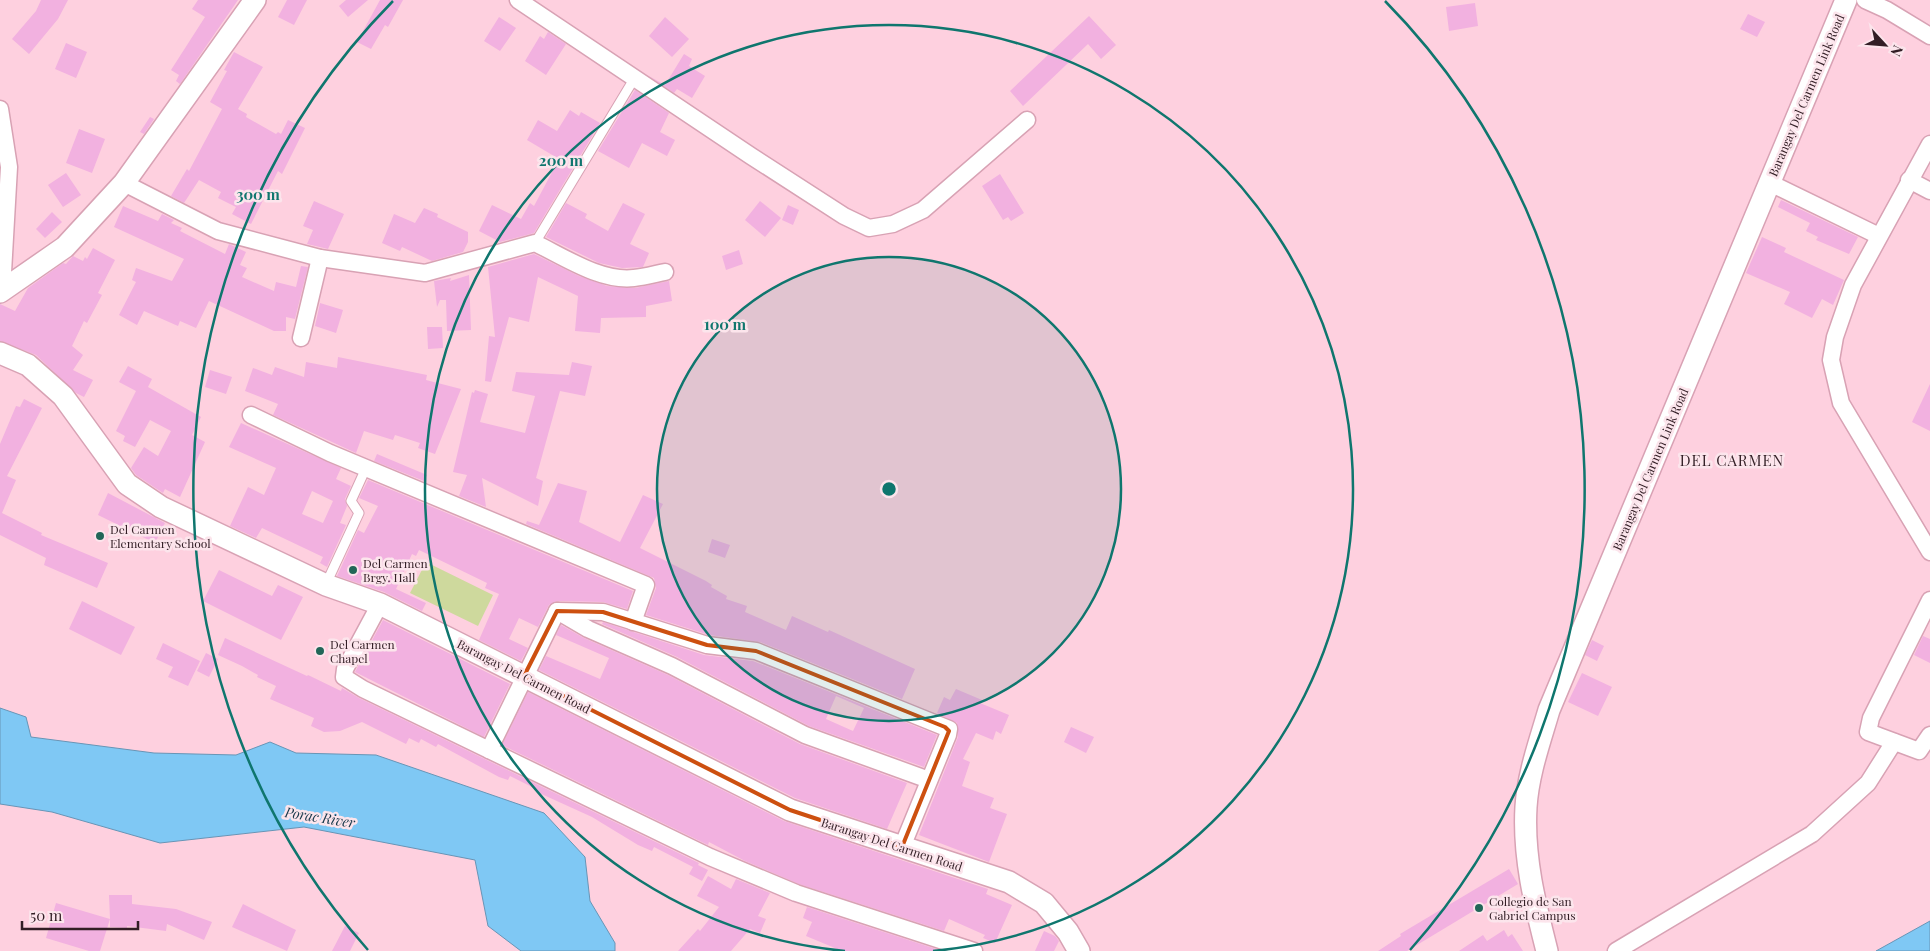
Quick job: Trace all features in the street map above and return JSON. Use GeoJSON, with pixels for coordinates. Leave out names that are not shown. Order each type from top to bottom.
{"type":"FeatureCollection","features":[{"type":"Feature","properties":{"kind":"street"},"geometry":{"type":"LineString","coordinates":[[1,291],[65,247],[124,183],[254,0]]}},
{"type":"Feature","properties":{"kind":"street"},"geometry":{"type":"LineString","coordinates":[[518,0],[836,211],[869,228],[893,224],[923,210],[1027,120]]}},
{"type":"Feature","properties":{"kind":"street","name":"Barangay Del Carmen Link Road"},"geometry":{"type":"LineString","coordinates":[[1548,951],[1527,864],[1526,806],[1538,748],[1549,710],[1846,0]]}},
{"type":"Feature","properties":{"kind":"street"},"geometry":{"type":"LineString","coordinates":[[1865,0],[1887,10],[1930,36]]}},
{"type":"Feature","properties":{"kind":"street"},"geometry":{"type":"LineString","coordinates":[[0,109],[9,167],[1,291]]}},
{"type":"Feature","properties":{"kind":"street"},"geometry":{"type":"LineString","coordinates":[[1930,144],[1853,285],[1835,337],[1832,360],[1834,380],[1846,412],[1930,552]]}},
{"type":"Feature","properties":{"kind":"street"},"geometry":{"type":"LineString","coordinates":[[1909,180],[1930,191]]}},
{"type":"Feature","properties":{"kind":"street"},"geometry":{"type":"LineString","coordinates":[[124,183],[218,231],[320,258],[425,273],[536,243],[588,268],[611,276],[633,278],[665,272]]}},
{"type":"Feature","properties":{"kind":"street"},"geometry":{"type":"LineString","coordinates":[[1770,183],[1880,236]]}},
{"type":"Feature","properties":{"kind":"street"},"geometry":{"type":"LineString","coordinates":[[301,338],[320,258]]}},
{"type":"Feature","properties":{"kind":"street","name":"Barangay Del Carmen Road"},"geometry":{"type":"LineString","coordinates":[[0,353],[28,365],[63,396],[127,484],[161,507],[326,585],[380,604],[790,810],[1009,882],[1044,903],[1068,932],[1079,951]]}},
{"type":"Feature","properties":{"kind":"street"},"geometry":{"type":"LineString","coordinates":[[251,415],[330,453],[646,585],[634,622]]}},
{"type":"Feature","properties":{"kind":"street"},"geometry":{"type":"LineString","coordinates":[[1930,600],[1871,718],[1868,732],[1919,751],[1930,735]]}},
{"type":"Feature","properties":{"kind":"street"},"geometry":{"type":"LineString","coordinates":[[380,604],[345,669],[344,677],[363,689],[710,857],[779,886],[974,951]]}},
{"type":"Feature","properties":{"kind":"street"},"geometry":{"type":"LineString","coordinates":[[557,610],[603,612],[707,645],[756,651],[948,729],[948,735],[902,847]]}},
{"type":"Feature","properties":{"kind":"street"},"geometry":{"type":"LineString","coordinates":[[489,750],[557,610]]}},
{"type":"Feature","properties":{"kind":"street"},"geometry":{"type":"LineString","coordinates":[[557,610],[588,629],[672,666],[805,735],[929,780]]}},
{"type":"Feature","properties":{"kind":"street"},"geometry":{"type":"LineString","coordinates":[[1616,951],[1812,834],[1868,783],[1894,742]]}},
{"type":"Feature","properties":{"kind":"lane"},"geometry":{"type":"LineString","coordinates":[[536,243],[634,78]]}},
{"type":"Feature","properties":{"kind":"lane"},"geometry":{"type":"LineString","coordinates":[[326,585],[359,513],[351,501],[366,468]]}},
{"type":"Feature","properties":{"kind":"highlighted area"},"geometry":{"type":"Polygon","coordinates":[[[557,611],[603,612],[707,645],[756,651],[945,727],[949,731],[902,847],[790,810],[524,676],[557,611]]]}},
{"type":"Feature","properties":{"kind":"green space"},"geometry":{"type":"Polygon","coordinates":[[[426,562],[493,595],[478,626],[410,593],[426,562]]]}},
{"type":"Feature","properties":{"kind":"water","name":"Porac River"},"geometry":{"type":"Polygon","coordinates":[[[0,708],[26,717],[31,737],[154,753],[236,755],[270,742],[296,753],[376,755],[544,813],[585,857],[590,901],[615,943],[615,951],[521,951],[488,926],[475,860],[304,827],[160,843],[52,812],[0,804],[0,708]]]}},
{"type":"Feature","properties":{"kind":"water"},"geometry":{"type":"Polygon","coordinates":[[[1930,921],[1930,951],[1876,951],[1930,921]]]}},
{"type":"Feature","properties":{"kind":"building"},"geometry":{"type":"Polygon","coordinates":[[[41,0],[68,0],[58,19],[29,54],[12,39],[36,11],[41,0]]]}},
{"type":"Feature","properties":{"kind":"building"},"geometry":{"type":"Polygon","coordinates":[[[198,0],[238,0],[180,84],[176,81],[179,75],[171,70],[205,17],[192,9],[198,0]]]}},
{"type":"Feature","properties":{"kind":"building"},"geometry":{"type":"Polygon","coordinates":[[[287,0],[307,0],[294,25],[278,17],[287,0]]]}},
{"type":"Feature","properties":{"kind":"building"},"geometry":{"type":"Polygon","coordinates":[[[346,0],[368,0],[348,17],[339,6],[346,0]]]}},
{"type":"Feature","properties":{"kind":"building"},"geometry":{"type":"Polygon","coordinates":[[[380,0],[403,0],[388,27],[385,25],[371,49],[357,42],[380,0]]]}},
{"type":"Feature","properties":{"kind":"building"},"geometry":{"type":"Polygon","coordinates":[[[1475,3],[1478,26],[1449,31],[1446,7],[1475,3]]]}},
{"type":"Feature","properties":{"kind":"building"},"geometry":{"type":"Polygon","coordinates":[[[1748,14],[1765,22],[1757,37],[1740,29],[1748,14]]]}},
{"type":"Feature","properties":{"kind":"building"},"geometry":{"type":"Polygon","coordinates":[[[1089,16],[1116,45],[1101,59],[1088,44],[1023,106],[1010,91],[1089,16]]]}},
{"type":"Feature","properties":{"kind":"building"},"geometry":{"type":"Polygon","coordinates":[[[499,17],[516,28],[500,51],[484,41],[499,17]]]}},
{"type":"Feature","properties":{"kind":"building"},"geometry":{"type":"Polygon","coordinates":[[[665,17],[689,39],[672,57],[649,36],[665,17]]]}},
{"type":"Feature","properties":{"kind":"building"},"geometry":{"type":"Polygon","coordinates":[[[548,32],[566,44],[546,75],[525,61],[540,36],[544,39],[548,32]]]}},
{"type":"Feature","properties":{"kind":"building"},"geometry":{"type":"Polygon","coordinates":[[[66,43],[87,52],[76,78],[55,69],[66,43]]]}},
{"type":"Feature","properties":{"kind":"building"},"geometry":{"type":"Polygon","coordinates":[[[234,52],[263,67],[238,109],[247,114],[246,117],[276,134],[278,132],[281,134],[288,120],[305,128],[282,174],[278,171],[251,224],[232,214],[236,207],[218,198],[221,192],[199,180],[184,203],[171,196],[187,169],[189,171],[222,109],[210,102],[227,71],[224,70],[234,52]]]}},
{"type":"Feature","properties":{"kind":"building"},"geometry":{"type":"Polygon","coordinates":[[[684,54],[692,59],[689,66],[705,76],[692,98],[677,89],[674,93],[647,75],[665,85],[684,54]]]}},
{"type":"Feature","properties":{"kind":"building"},"geometry":{"type":"Polygon","coordinates":[[[635,90],[669,113],[660,132],[675,140],[667,156],[642,143],[629,168],[598,151],[635,90]]]}},
{"type":"Feature","properties":{"kind":"building"},"geometry":{"type":"Polygon","coordinates":[[[570,110],[579,116],[581,112],[600,123],[534,233],[500,242],[479,231],[492,205],[521,219],[530,203],[534,206],[559,159],[527,140],[538,120],[557,131],[570,110]]]}},
{"type":"Feature","properties":{"kind":"building"},"geometry":{"type":"Polygon","coordinates":[[[150,117],[154,119],[144,134],[140,132],[150,117]]]}},
{"type":"Feature","properties":{"kind":"building"},"geometry":{"type":"Polygon","coordinates":[[[79,129],[105,139],[92,173],[66,163],[79,129]]]}},
{"type":"Feature","properties":{"kind":"building"},"geometry":{"type":"Polygon","coordinates":[[[66,173],[81,195],[63,207],[48,185],[66,173]]]}},
{"type":"Feature","properties":{"kind":"building"},"geometry":{"type":"Polygon","coordinates":[[[1000,174],[1024,213],[1011,221],[1008,217],[1003,220],[982,186],[1000,174]]]}},
{"type":"Feature","properties":{"kind":"building"},"geometry":{"type":"Polygon","coordinates":[[[1781,200],[1858,237],[1849,254],[1816,240],[1818,237],[1806,231],[1810,223],[1778,207],[1781,200]]]}},
{"type":"Feature","properties":{"kind":"building"},"geometry":{"type":"Polygon","coordinates":[[[314,201],[344,214],[328,249],[307,244],[313,230],[303,226],[314,201]]]}},
{"type":"Feature","properties":{"kind":"building"},"geometry":{"type":"Polygon","coordinates":[[[760,201],[781,218],[765,237],[745,220],[760,201]]]}},
{"type":"Feature","properties":{"kind":"building"},"geometry":{"type":"Polygon","coordinates":[[[566,203],[587,214],[585,218],[608,231],[623,203],[645,214],[630,244],[649,253],[643,267],[622,268],[599,263],[546,237],[566,203]]]}},
{"type":"Feature","properties":{"kind":"building"},"geometry":{"type":"Polygon","coordinates":[[[788,205],[799,210],[793,225],[782,220],[788,205]]]}},
{"type":"Feature","properties":{"kind":"building"},"geometry":{"type":"Polygon","coordinates":[[[123,206],[158,221],[162,214],[174,220],[171,223],[182,228],[180,231],[225,254],[229,244],[246,252],[240,265],[247,268],[242,277],[274,291],[276,282],[296,287],[301,266],[308,267],[295,319],[286,317],[286,331],[274,331],[209,301],[196,328],[180,321],[178,326],[144,311],[137,325],[119,315],[136,282],[132,280],[136,268],[172,281],[184,259],[114,227],[123,206]]]}},
{"type":"Feature","properties":{"kind":"building"},"geometry":{"type":"Polygon","coordinates":[[[424,208],[438,214],[437,217],[468,232],[468,242],[463,252],[432,261],[402,247],[400,251],[382,243],[394,214],[415,223],[424,208]]]}},
{"type":"Feature","properties":{"kind":"building"},"geometry":{"type":"Polygon","coordinates":[[[52,212],[62,222],[45,238],[36,229],[52,212]]]}},
{"type":"Feature","properties":{"kind":"building"},"geometry":{"type":"Polygon","coordinates":[[[1762,237],[1786,248],[1784,252],[1844,280],[1833,305],[1822,299],[1812,318],[1784,304],[1790,292],[1746,273],[1762,237]]]}},
{"type":"Feature","properties":{"kind":"building"},"geometry":{"type":"Polygon","coordinates":[[[93,248],[115,260],[98,293],[102,295],[87,323],[84,321],[72,346],[83,355],[73,370],[93,380],[84,397],[76,393],[36,355],[0,341],[0,304],[15,311],[28,288],[63,263],[66,264],[73,256],[83,261],[85,257],[87,259],[93,248]]]}},
{"type":"Feature","properties":{"kind":"building"},"geometry":{"type":"Polygon","coordinates":[[[739,250],[743,264],[726,270],[722,256],[739,250]]]}},
{"type":"Feature","properties":{"kind":"building"},"geometry":{"type":"Polygon","coordinates":[[[534,254],[579,276],[607,286],[635,288],[669,281],[672,301],[646,306],[646,317],[601,318],[600,333],[575,331],[578,296],[538,277],[529,322],[509,317],[491,382],[485,381],[489,336],[495,337],[488,267],[534,254]]]}},
{"type":"Feature","properties":{"kind":"building"},"geometry":{"type":"Polygon","coordinates":[[[469,275],[471,330],[447,331],[446,300],[440,300],[437,307],[434,281],[451,278],[450,281],[469,275]]]}},
{"type":"Feature","properties":{"kind":"building"},"geometry":{"type":"Polygon","coordinates":[[[320,303],[343,310],[336,333],[315,326],[320,303]]]}},
{"type":"Feature","properties":{"kind":"building"},"geometry":{"type":"Polygon","coordinates":[[[427,327],[442,327],[443,348],[428,349],[427,327]]]}},
{"type":"Feature","properties":{"kind":"building"},"geometry":{"type":"Polygon","coordinates":[[[338,357],[427,375],[426,380],[461,389],[435,454],[418,448],[420,443],[395,435],[393,440],[364,431],[356,453],[273,415],[278,404],[245,391],[253,368],[272,375],[275,367],[304,377],[306,362],[337,368],[338,357]]]}},
{"type":"Feature","properties":{"kind":"building"},"geometry":{"type":"Polygon","coordinates":[[[572,362],[592,366],[585,396],[560,391],[536,478],[543,481],[538,506],[482,478],[486,507],[459,496],[467,475],[453,472],[472,392],[474,393],[475,390],[488,394],[480,422],[525,433],[535,396],[512,391],[516,372],[569,375],[572,362]]]}},
{"type":"Feature","properties":{"kind":"building"},"geometry":{"type":"Polygon","coordinates":[[[128,366],[152,379],[148,387],[201,417],[192,435],[205,442],[180,497],[165,489],[163,493],[136,475],[131,468],[144,447],[158,456],[171,431],[150,420],[135,447],[123,441],[125,436],[116,431],[136,391],[119,382],[128,366]]]}},
{"type":"Feature","properties":{"kind":"building"},"geometry":{"type":"Polygon","coordinates":[[[210,370],[232,377],[226,394],[205,387],[210,370]]]}},
{"type":"Feature","properties":{"kind":"building"},"geometry":{"type":"Polygon","coordinates":[[[1930,384],[1930,431],[1912,422],[1930,384]]]}},
{"type":"Feature","properties":{"kind":"building"},"geometry":{"type":"Polygon","coordinates":[[[24,399],[42,408],[7,476],[16,480],[2,513],[42,533],[41,535],[108,563],[97,588],[44,565],[46,558],[0,535],[0,444],[16,406],[20,407],[24,399]]]}},
{"type":"Feature","properties":{"kind":"building"},"geometry":{"type":"Polygon","coordinates":[[[241,423],[341,468],[336,479],[351,486],[345,499],[347,506],[340,523],[346,525],[327,567],[320,563],[323,557],[262,528],[256,538],[230,526],[248,487],[264,495],[276,468],[229,447],[241,423]],[[312,491],[302,514],[323,523],[333,501],[312,491]]]}},
{"type":"Feature","properties":{"kind":"building"},"geometry":{"type":"Polygon","coordinates":[[[377,454],[427,475],[424,481],[374,461],[377,454]]]}},
{"type":"Feature","properties":{"kind":"building"},"geometry":{"type":"Polygon","coordinates":[[[368,480],[633,591],[627,609],[603,602],[557,601],[549,605],[538,627],[519,618],[509,639],[528,648],[521,661],[479,640],[499,594],[485,588],[487,583],[419,550],[416,556],[412,554],[396,589],[426,603],[422,611],[384,592],[337,576],[358,530],[364,533],[378,506],[359,498],[368,480]]]}},
{"type":"Feature","properties":{"kind":"building"},"geometry":{"type":"Polygon","coordinates":[[[558,483],[587,491],[579,522],[620,542],[643,495],[663,504],[640,548],[706,581],[712,585],[711,587],[727,596],[726,599],[747,606],[745,612],[786,630],[792,616],[828,632],[829,630],[915,669],[902,699],[760,642],[709,635],[646,615],[656,588],[654,578],[526,524],[527,521],[539,525],[558,483]]]}},
{"type":"Feature","properties":{"kind":"building"},"geometry":{"type":"Polygon","coordinates":[[[108,493],[165,523],[155,543],[98,515],[108,493]]]}},
{"type":"Feature","properties":{"kind":"building"},"geometry":{"type":"Polygon","coordinates":[[[712,539],[730,545],[725,558],[708,552],[712,539]]]}},
{"type":"Feature","properties":{"kind":"building"},"geometry":{"type":"Polygon","coordinates":[[[219,570],[272,596],[278,585],[303,597],[281,640],[203,601],[219,570]]]}},
{"type":"Feature","properties":{"kind":"building"},"geometry":{"type":"Polygon","coordinates":[[[82,601],[135,627],[121,655],[69,629],[82,601]]]}},
{"type":"Feature","properties":{"kind":"building"},"geometry":{"type":"Polygon","coordinates":[[[383,620],[510,684],[484,737],[355,672],[383,620]]]}},
{"type":"Feature","properties":{"kind":"building"},"geometry":{"type":"Polygon","coordinates":[[[603,622],[704,655],[753,661],[937,735],[924,767],[809,726],[677,657],[602,624],[603,622]],[[836,696],[826,719],[853,731],[864,708],[836,696]]]}},
{"type":"Feature","properties":{"kind":"building"},"geometry":{"type":"Polygon","coordinates":[[[561,625],[584,638],[668,675],[800,744],[907,783],[887,829],[795,798],[539,670],[546,656],[600,679],[609,658],[556,635],[561,625]]]}},
{"type":"Feature","properties":{"kind":"building"},"geometry":{"type":"Polygon","coordinates":[[[1923,636],[1930,639],[1930,663],[1914,655],[1923,636]]]}},
{"type":"Feature","properties":{"kind":"building"},"geometry":{"type":"Polygon","coordinates":[[[225,638],[341,691],[342,688],[699,863],[698,865],[708,870],[702,881],[689,874],[693,867],[654,847],[652,851],[638,845],[592,817],[537,792],[538,790],[510,776],[508,780],[499,777],[438,744],[436,747],[421,739],[419,743],[409,738],[406,744],[362,722],[340,731],[324,732],[311,726],[314,718],[270,699],[276,686],[257,677],[258,675],[242,666],[218,655],[225,638]]]}},
{"type":"Feature","properties":{"kind":"building"},"geometry":{"type":"Polygon","coordinates":[[[1592,640],[1604,646],[1597,661],[1585,655],[1592,640]]]}},
{"type":"Feature","properties":{"kind":"building"},"geometry":{"type":"Polygon","coordinates":[[[163,643],[200,661],[188,686],[168,677],[173,667],[156,659],[163,643]]]}},
{"type":"Feature","properties":{"kind":"building"},"geometry":{"type":"Polygon","coordinates":[[[206,653],[218,659],[209,677],[197,671],[206,653]]]}},
{"type":"Feature","properties":{"kind":"building"},"geometry":{"type":"Polygon","coordinates":[[[1582,673],[1612,687],[1598,716],[1568,702],[1582,673]]]}},
{"type":"Feature","properties":{"kind":"building"},"geometry":{"type":"Polygon","coordinates":[[[956,689],[982,700],[980,703],[1009,715],[1001,734],[996,731],[993,740],[976,733],[963,759],[970,762],[962,786],[994,798],[990,808],[1007,814],[989,862],[919,835],[958,737],[957,723],[937,713],[944,697],[950,700],[956,689]]]}},
{"type":"Feature","properties":{"kind":"building"},"geometry":{"type":"Polygon","coordinates":[[[528,692],[784,821],[988,889],[986,894],[1012,905],[995,943],[983,938],[985,935],[949,919],[944,931],[799,884],[745,861],[709,842],[708,845],[502,745],[528,692]]]}},
{"type":"Feature","properties":{"kind":"building"},"geometry":{"type":"Polygon","coordinates":[[[1071,727],[1094,737],[1086,753],[1064,742],[1071,727]]]}},
{"type":"Feature","properties":{"kind":"building"},"geometry":{"type":"Polygon","coordinates":[[[1509,869],[1518,884],[1407,951],[1378,951],[1401,936],[1400,934],[1509,869]]]}},
{"type":"Feature","properties":{"kind":"building"},"geometry":{"type":"Polygon","coordinates":[[[708,876],[731,889],[736,879],[770,893],[758,916],[766,919],[760,933],[750,929],[731,951],[678,951],[698,929],[700,931],[719,907],[697,896],[708,876]]]}},
{"type":"Feature","properties":{"kind":"building"},"geometry":{"type":"Polygon","coordinates":[[[109,895],[132,895],[132,904],[176,909],[212,922],[204,940],[167,924],[166,931],[127,926],[127,928],[110,927],[109,895]]]}},
{"type":"Feature","properties":{"kind":"building"},"geometry":{"type":"Polygon","coordinates":[[[56,903],[110,919],[100,951],[89,951],[46,938],[56,903]]]}},
{"type":"Feature","properties":{"kind":"building"},"geometry":{"type":"Polygon","coordinates":[[[243,904],[296,930],[287,951],[232,927],[243,904]]]}},
{"type":"Feature","properties":{"kind":"building"},"geometry":{"type":"Polygon","coordinates":[[[807,907],[936,949],[936,951],[842,951],[806,936],[812,922],[803,918],[807,907]]]}},
{"type":"Feature","properties":{"kind":"building"},"geometry":{"type":"Polygon","coordinates":[[[345,926],[359,933],[350,951],[332,951],[345,926]]]}},
{"type":"Feature","properties":{"kind":"building"},"geometry":{"type":"Polygon","coordinates":[[[1504,930],[1508,937],[1512,934],[1523,951],[1459,951],[1483,935],[1487,941],[1504,930]]]}},
{"type":"Feature","properties":{"kind":"building"},"geometry":{"type":"Polygon","coordinates":[[[1044,931],[1055,936],[1059,941],[1054,951],[1035,951],[1044,931]]]}},
{"type":"Feature","properties":{"kind":"place","name":"Del Carmen Elementary School"},"geometry":{"type":"Point","coordinates":[100,536]}},
{"type":"Feature","properties":{"kind":"place","name":"Del Carmen Brgy. Hall"},"geometry":{"type":"Point","coordinates":[353,570]}},
{"type":"Feature","properties":{"kind":"place","name":"Del Carmen Chapel"},"geometry":{"type":"Point","coordinates":[320,651]}},
{"type":"Feature","properties":{"kind":"place","name":"Collegio de San Gabriel Campus"},"geometry":{"type":"Point","coordinates":[1479,908]}},
{"type":"Feature","properties":{"kind":"district","name":"DEL CARMEN"},"geometry":{"type":"Point","coordinates":[1732,460]}}]}
